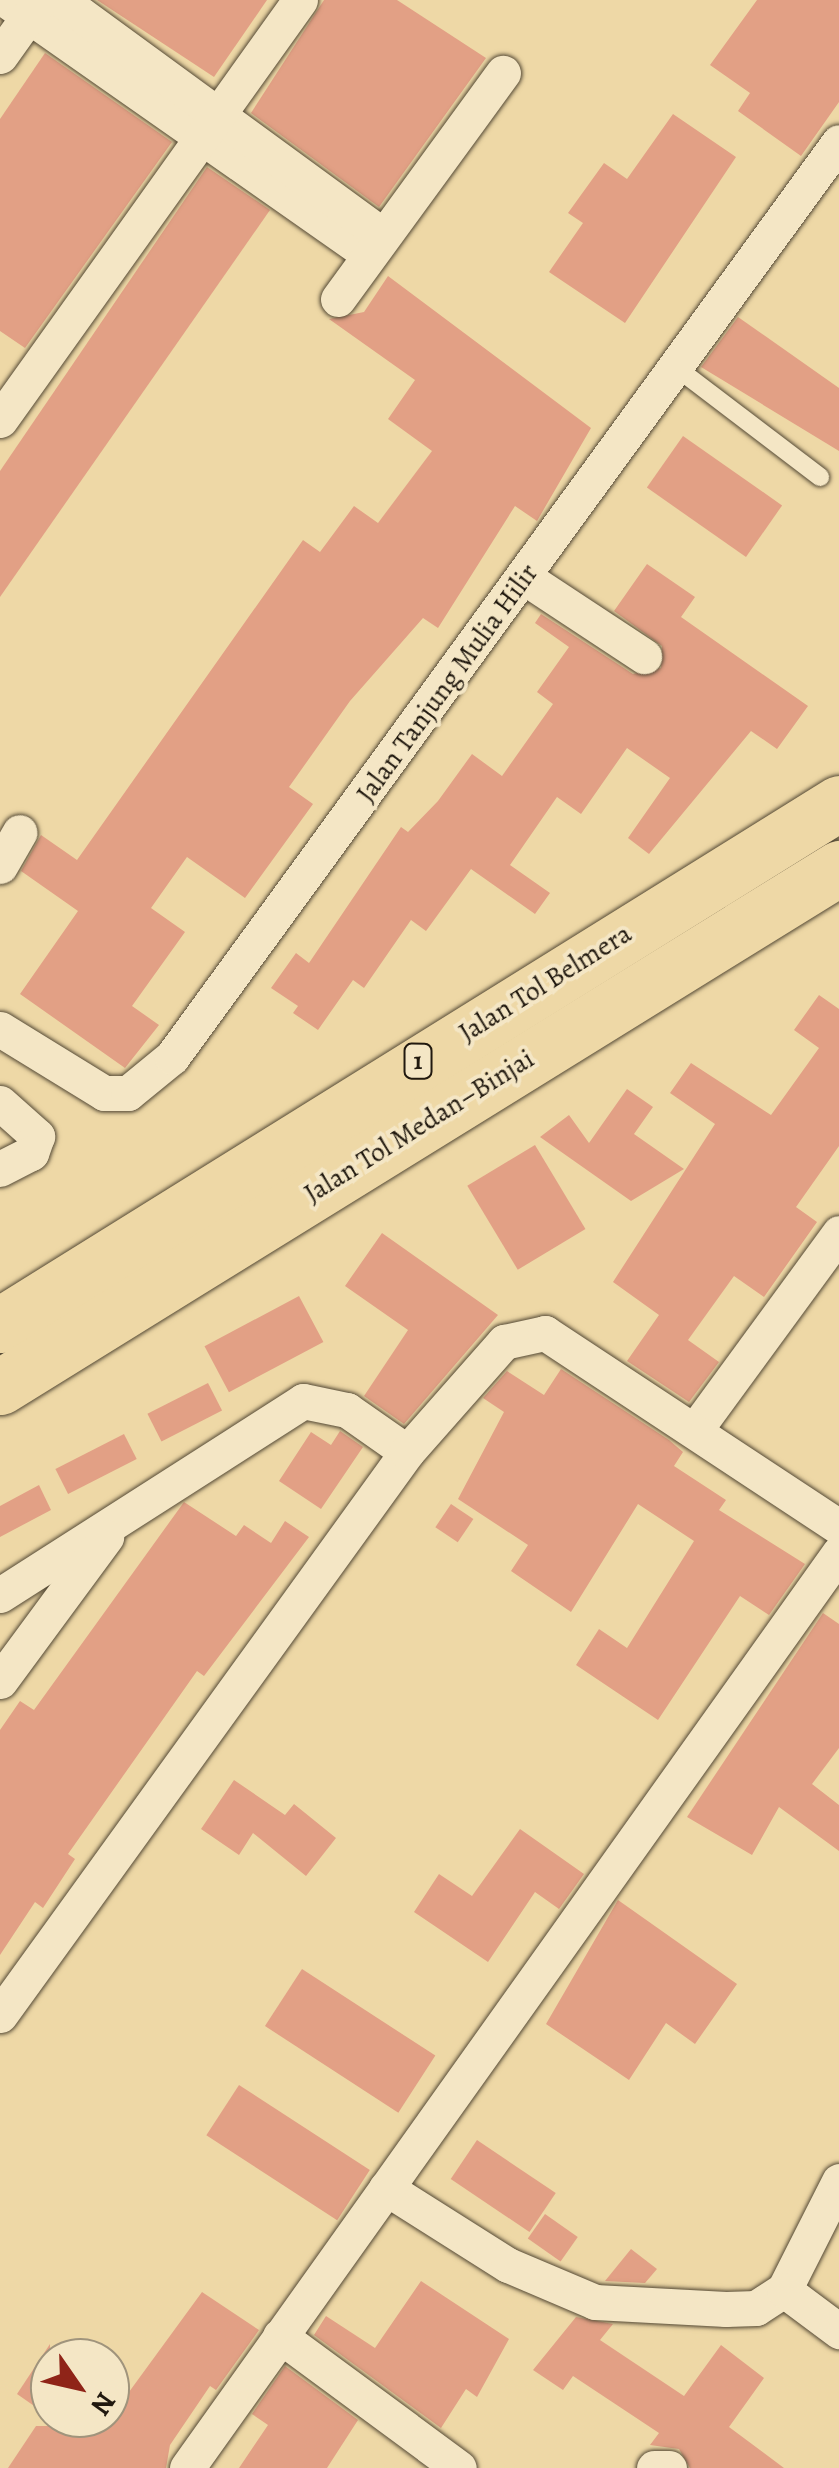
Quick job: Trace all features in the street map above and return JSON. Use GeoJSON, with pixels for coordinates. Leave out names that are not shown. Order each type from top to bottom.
{"type":"FeatureCollection","features":[{"type":"Feature","properties":{"kind":"highway","name":"Jalan Tol Belmera"},"geometry":{"type":"LineString","coordinates":[[0,1325],[839,803]]}},
{"type":"Feature","properties":{"kind":"highway","name":"Jalan Tol Medan–Binjai"},"geometry":{"type":"LineString","coordinates":[[0,1387],[839,868]]}},
{"type":"Feature","properties":{"kind":"street"},"geometry":{"type":"LineString","coordinates":[[61,0],[209,127]]}},
{"type":"Feature","properties":{"kind":"street"},"geometry":{"type":"LineString","coordinates":[[0,420],[300,0]]}},
{"type":"Feature","properties":{"kind":"street"},"geometry":{"type":"LineString","coordinates":[[0,56],[24,5],[209,127],[375,245]]}},
{"type":"Feature","properties":{"kind":"street"},"geometry":{"type":"LineString","coordinates":[[338,299],[503,72]]}},
{"type":"Feature","properties":{"kind":"street","name":"Jalan Tanjung Mulia Hilir"},"geometry":{"type":"LineString","coordinates":[[0,1029],[104,1093],[128,1093],[172,1058],[838,147]]}},
{"type":"Feature","properties":{"kind":"street"},"geometry":{"type":"LineString","coordinates":[[524,578],[644,656]]}},
{"type":"Feature","properties":{"kind":"street"},"geometry":{"type":"LineString","coordinates":[[0,866],[20,832]]}},
{"type":"Feature","properties":{"kind":"street"},"geometry":{"type":"LineString","coordinates":[[0,1104],[37,1136],[26,1157],[0,1169]]}},
{"type":"Feature","properties":{"kind":"street"},"geometry":{"type":"LineString","coordinates":[[695,1430],[839,1233]]}},
{"type":"Feature","properties":{"kind":"street"},"geometry":{"type":"LineString","coordinates":[[0,2015],[407,1452],[504,1342],[524,1332],[545,1334],[839,1527]]}},
{"type":"Feature","properties":{"kind":"street"},"geometry":{"type":"LineString","coordinates":[[0,1595],[303,1402],[347,1410],[407,1452]]}},
{"type":"Feature","properties":{"kind":"street"},"geometry":{"type":"LineString","coordinates":[[0,1682],[118,1520]]}},
{"type":"Feature","properties":{"kind":"street"},"geometry":{"type":"LineString","coordinates":[[187,2468],[839,1554]]}},
{"type":"Feature","properties":{"kind":"street"},"geometry":{"type":"LineString","coordinates":[[386,2188],[508,2265],[595,2302],[756,2308],[784,2290],[839,2181]]}},
{"type":"Feature","properties":{"kind":"street"},"geometry":{"type":"LineString","coordinates":[[784,2290],[839,2331]]}},
{"type":"Feature","properties":{"kind":"street"},"geometry":{"type":"LineString","coordinates":[[280,2336],[458,2468]]}},
{"type":"Feature","properties":{"kind":"street"},"geometry":{"type":"LineString","coordinates":[[654,2468],[668,2468]]}},
{"type":"Feature","properties":{"kind":"lane"},"geometry":{"type":"LineString","coordinates":[[678,368],[820,477]]}},
{"type":"Feature","properties":{"kind":"building"},"geometry":{"type":"Polygon","coordinates":[[[97,0],[267,0],[214,77],[97,0]]]}},
{"type":"Feature","properties":{"kind":"building"},"geometry":{"type":"Polygon","coordinates":[[[324,0],[397,0],[486,58],[379,207],[251,113],[324,0]]]}},
{"type":"Feature","properties":{"kind":"building"},"geometry":{"type":"Polygon","coordinates":[[[757,0],[839,0],[839,102],[801,156],[738,111],[750,93],[710,65],[757,0]]]}},
{"type":"Feature","properties":{"kind":"building"},"geometry":{"type":"Polygon","coordinates":[[[45,53],[172,142],[25,348],[0,331],[0,119],[45,53]]]}},
{"type":"Feature","properties":{"kind":"building"},"geometry":{"type":"Polygon","coordinates":[[[673,114],[736,157],[625,323],[549,272],[583,223],[568,213],[604,163],[627,179],[673,114]]]}},
{"type":"Feature","properties":{"kind":"building"},"geometry":{"type":"Polygon","coordinates":[[[207,167],[270,210],[0,597],[0,471],[207,167]]]}},
{"type":"Feature","properties":{"kind":"building"},"geometry":{"type":"Polygon","coordinates":[[[388,276],[591,428],[537,521],[515,506],[438,628],[423,618],[350,701],[289,787],[313,804],[245,898],[187,857],[151,908],[185,932],[132,1006],[159,1025],[125,1068],[20,994],[78,911],[21,871],[41,835],[77,860],[303,540],[320,552],[354,506],[378,523],[432,451],[388,419],[415,380],[329,319],[364,312],[388,276]]]}},
{"type":"Feature","properties":{"kind":"building"},"geometry":{"type":"Polygon","coordinates":[[[738,317],[839,388],[839,451],[701,367],[738,317]]]}},
{"type":"Feature","properties":{"kind":"building"},"geometry":{"type":"Polygon","coordinates":[[[683,436],[782,505],[746,557],[647,488],[683,436]]]}},
{"type":"Feature","properties":{"kind":"building"},"geometry":{"type":"Polygon","coordinates":[[[647,564],[695,597],[681,617],[808,706],[777,749],[751,731],[649,854],[628,838],[670,778],[627,748],[581,814],[557,797],[510,865],[550,893],[535,914],[471,869],[426,931],[411,920],[364,988],[353,980],[318,1030],[293,1013],[298,1006],[271,988],[296,953],[309,963],[401,827],[408,832],[438,801],[472,754],[502,776],[553,704],[537,692],[569,647],[535,623],[541,614],[633,674],[661,668],[662,646],[614,611],[647,564]]]}},
{"type":"Feature","properties":{"kind":"building"},"geometry":{"type":"Polygon","coordinates":[[[819,995],[839,1009],[839,1146],[796,1207],[817,1222],[764,1297],[734,1276],[688,1340],[719,1362],[689,1402],[627,1361],[659,1315],[613,1282],[715,1124],[670,1093],[691,1063],[771,1115],[819,1048],[794,1030],[819,995]]]}},
{"type":"Feature","properties":{"kind":"building"},"geometry":{"type":"Polygon","coordinates":[[[627,1089],[653,1107],[634,1134],[684,1169],[631,1201],[540,1137],[569,1115],[589,1143],[627,1089]]]}},
{"type":"Feature","properties":{"kind":"building"},"geometry":{"type":"Polygon","coordinates":[[[535,1145],[585,1229],[518,1270],[467,1186],[535,1145]]]}},
{"type":"Feature","properties":{"kind":"building"},"geometry":{"type":"Polygon","coordinates":[[[382,1233],[498,1315],[404,1424],[364,1396],[408,1330],[345,1286],[382,1233]]]}},
{"type":"Feature","properties":{"kind":"building"},"geometry":{"type":"Polygon","coordinates":[[[299,1296],[323,1342],[229,1392],[205,1346],[299,1296]]]}},
{"type":"Feature","properties":{"kind":"building"},"geometry":{"type":"Polygon","coordinates":[[[561,1369],[669,1440],[683,1452],[674,1466],[726,1500],[719,1510],[805,1564],[769,1615],[740,1596],[658,1720],[576,1665],[599,1629],[627,1648],[694,1541],[638,1504],[571,1612],[511,1571],[528,1545],[458,1499],[504,1412],[483,1398],[507,1371],[544,1395],[561,1369]]]}},
{"type":"Feature","properties":{"kind":"building"},"geometry":{"type":"Polygon","coordinates":[[[208,1383],[222,1411],[161,1441],[147,1414],[208,1383]]]}},
{"type":"Feature","properties":{"kind":"building"},"geometry":{"type":"Polygon","coordinates":[[[340,1431],[363,1447],[321,1509],[279,1481],[311,1432],[331,1445],[340,1431]]]}},
{"type":"Feature","properties":{"kind":"building"},"geometry":{"type":"Polygon","coordinates":[[[124,1434],[137,1459],[68,1494],[55,1469],[124,1434]]]}},
{"type":"Feature","properties":{"kind":"building"},"geometry":{"type":"Polygon","coordinates":[[[39,1485],[51,1510],[0,1537],[0,1506],[39,1485]]]}},
{"type":"Feature","properties":{"kind":"building"},"geometry":{"type":"Polygon","coordinates":[[[184,1502],[236,1536],[244,1525],[271,1543],[285,1521],[309,1537],[204,1676],[197,1671],[68,1854],[75,1859],[43,1908],[35,1902],[0,1955],[0,1730],[20,1701],[34,1710],[184,1502]]]}},
{"type":"Feature","properties":{"kind":"building"},"geometry":{"type":"Polygon","coordinates":[[[451,1504],[473,1519],[458,1542],[435,1527],[451,1504]]]}},
{"type":"Feature","properties":{"kind":"building"},"geometry":{"type":"Polygon","coordinates":[[[823,1613],[839,1624],[839,1748],[812,1784],[839,1805],[839,1851],[779,1807],[752,1855],[687,1817],[823,1613]]]}},
{"type":"Feature","properties":{"kind":"building"},"geometry":{"type":"Polygon","coordinates":[[[234,1780],[285,1815],[294,1804],[336,1838],[306,1876],[253,1833],[239,1855],[201,1829],[234,1780]]]}},
{"type":"Feature","properties":{"kind":"building"},"geometry":{"type":"Polygon","coordinates":[[[520,1829],[584,1874],[559,1909],[535,1892],[488,1962],[414,1912],[439,1874],[472,1896],[520,1829]]]}},
{"type":"Feature","properties":{"kind":"building"},"geometry":{"type":"Polygon","coordinates":[[[618,1900],[737,1984],[695,2044],[666,2023],[629,2080],[546,2024],[618,1900]]]}},
{"type":"Feature","properties":{"kind":"building"},"geometry":{"type":"Polygon","coordinates":[[[302,1969],[435,2056],[398,2113],[265,2026],[302,1969]]]}},
{"type":"Feature","properties":{"kind":"building"},"geometry":{"type":"Polygon","coordinates":[[[239,2085],[370,2170],[337,2220],[206,2135],[239,2085]]]}},
{"type":"Feature","properties":{"kind":"building"},"geometry":{"type":"Polygon","coordinates":[[[477,2140],[556,2193],[529,2232],[451,2179],[477,2140]]]}},
{"type":"Feature","properties":{"kind":"building"},"geometry":{"type":"Polygon","coordinates":[[[545,2214],[578,2237],[561,2262],[528,2239],[545,2214]]]}},
{"type":"Feature","properties":{"kind":"building"},"geometry":{"type":"Polygon","coordinates":[[[631,2249],[657,2269],[645,2283],[605,2281],[631,2249]]]}},
{"type":"Feature","properties":{"kind":"building"},"geometry":{"type":"Polygon","coordinates":[[[421,2281],[509,2339],[477,2397],[466,2389],[441,2428],[314,2335],[326,2316],[375,2348],[421,2281]]]}},
{"type":"Feature","properties":{"kind":"building"},"geometry":{"type":"Polygon","coordinates":[[[202,2292],[259,2330],[216,2390],[210,2386],[170,2445],[166,2468],[8,2468],[30,2435],[130,2438],[130,2391],[202,2292]]]}},
{"type":"Feature","properties":{"kind":"building"},"geometry":{"type":"Polygon","coordinates":[[[576,2317],[613,2324],[600,2340],[684,2396],[721,2345],[764,2378],[729,2427],[784,2468],[690,2468],[679,2449],[650,2445],[659,2433],[573,2376],[563,2390],[533,2370],[576,2317]]]}},
{"type":"Feature","properties":{"kind":"building"},"geometry":{"type":"Polygon","coordinates":[[[285,2366],[358,2420],[327,2468],[239,2468],[268,2425],[252,2414],[285,2366]]]}},
{"type":"Feature","properties":{"kind":"building"},"geometry":{"type":"Polygon","coordinates":[[[30,2374],[30,2403],[17,2394],[30,2374]]]}}]}
